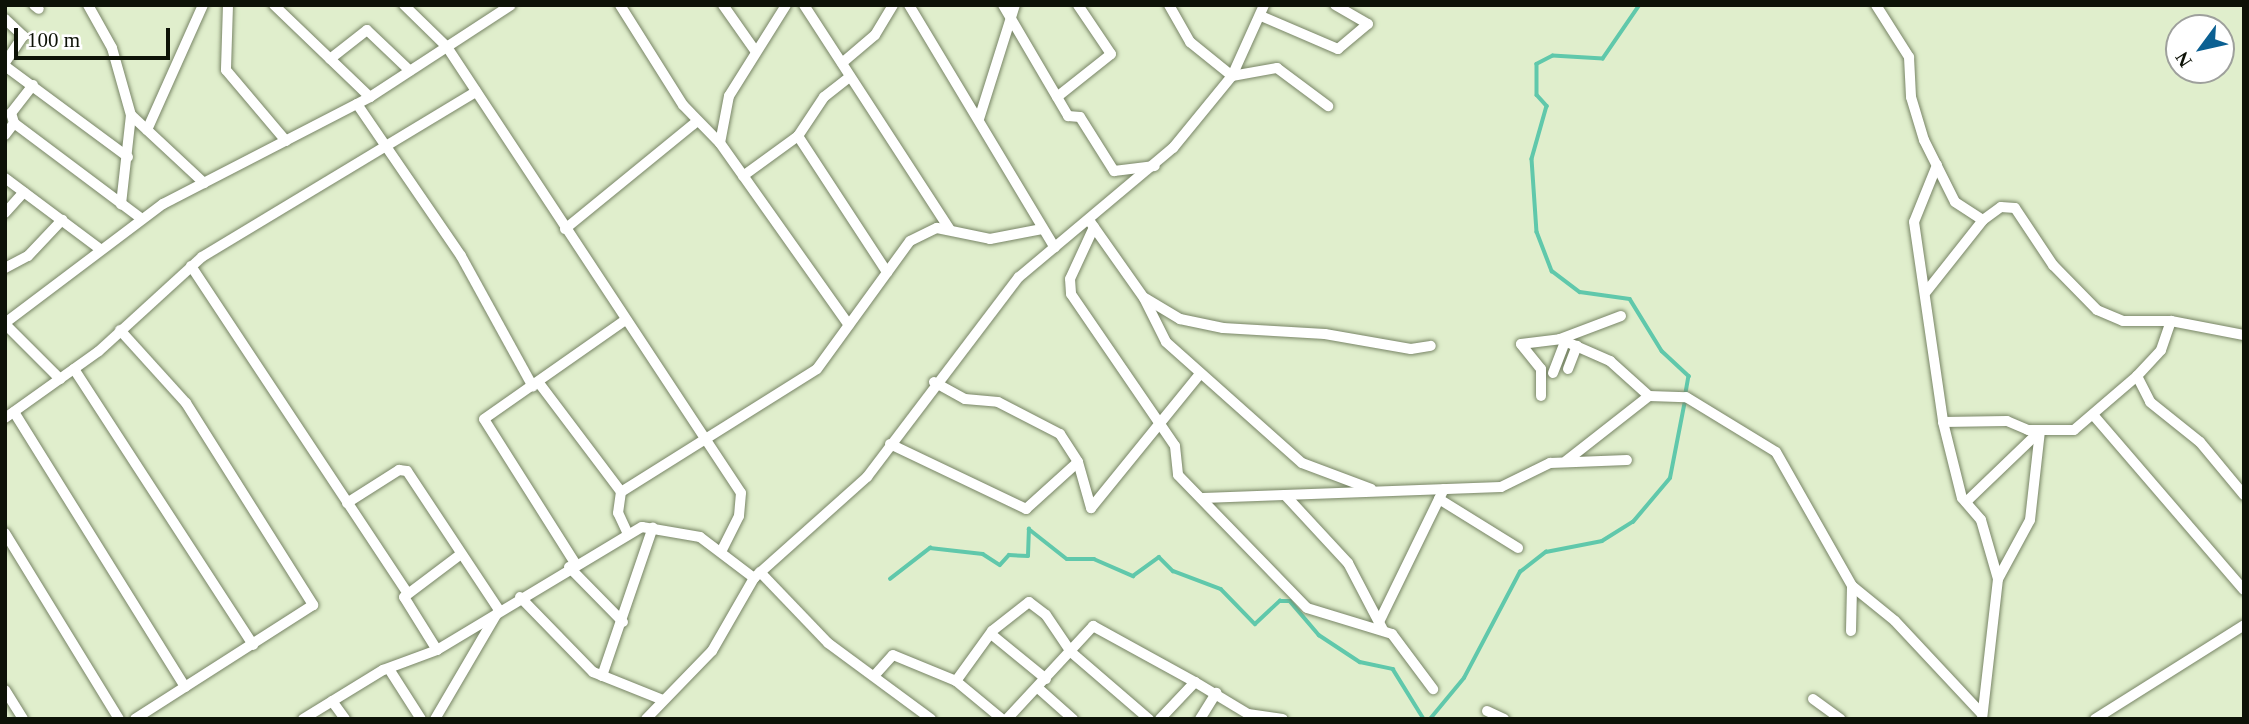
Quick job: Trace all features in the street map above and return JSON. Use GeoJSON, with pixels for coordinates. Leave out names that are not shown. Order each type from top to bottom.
{"type":"FeatureCollection","features":[{"type":"Feature","properties":{"kind":"street"},"geometry":{"type":"LineString","coordinates":[[88,5],[112,48],[131,115],[121,204]]}},
{"type":"Feature","properties":{"kind":"street"},"geometry":{"type":"LineString","coordinates":[[146,131],[203,5]]}},
{"type":"Feature","properties":{"kind":"street"},"geometry":{"type":"LineString","coordinates":[[228,5],[226,70],[286,141]]}},
{"type":"Feature","properties":{"kind":"street"},"geometry":{"type":"LineString","coordinates":[[274,5],[370,97]]}},
{"type":"Feature","properties":{"kind":"street"},"geometry":{"type":"LineString","coordinates":[[404,5],[447,47],[701,441],[743,501],[721,552]]}},
{"type":"Feature","properties":{"kind":"street"},"geometry":{"type":"LineString","coordinates":[[620,5],[696,122],[720,143],[849,325]]}},
{"type":"Feature","properties":{"kind":"street"},"geometry":{"type":"LineString","coordinates":[[723,5],[756,52]]}},
{"type":"Feature","properties":{"kind":"street"},"geometry":{"type":"LineString","coordinates":[[720,143],[729,96],[786,5]]}},
{"type":"Feature","properties":{"kind":"street"},"geometry":{"type":"LineString","coordinates":[[804,5],[950,230]]}},
{"type":"Feature","properties":{"kind":"street"},"geometry":{"type":"LineString","coordinates":[[842,62],[875,35],[893,5]]}},
{"type":"Feature","properties":{"kind":"street"},"geometry":{"type":"LineString","coordinates":[[909,5],[1055,248]]}},
{"type":"Feature","properties":{"kind":"street"},"geometry":{"type":"LineString","coordinates":[[1003,5],[1068,116],[1080,117],[1114,171],[1155,166]]}},
{"type":"Feature","properties":{"kind":"street"},"geometry":{"type":"LineString","coordinates":[[979,119],[1015,5]]}},
{"type":"Feature","properties":{"kind":"street"},"geometry":{"type":"LineString","coordinates":[[1057,97],[1111,54],[1078,5]]}},
{"type":"Feature","properties":{"kind":"street"},"geometry":{"type":"LineString","coordinates":[[1169,5],[1190,42],[1232,76],[1277,68],[1328,106]]}},
{"type":"Feature","properties":{"kind":"street"},"geometry":{"type":"LineString","coordinates":[[646,719],[712,651],[757,575],[859,485],[934,382],[1019,277],[1055,248],[1092,224],[1155,166],[1232,76],[1262,10],[1334,50],[1368,24],[1335,5]]}},
{"type":"Feature","properties":{"kind":"street"},"geometry":{"type":"LineString","coordinates":[[1876,5],[1909,57],[1911,97],[1937,165],[1969,216],[1980,222]]}},
{"type":"Feature","properties":{"kind":"street"},"geometry":{"type":"LineString","coordinates":[[60,379],[5,323],[142,219],[204,183],[370,97],[503,7]]}},
{"type":"Feature","properties":{"kind":"street"},"geometry":{"type":"LineString","coordinates":[[5,19],[23,36],[5,64],[128,157]]}},
{"type":"Feature","properties":{"kind":"street"},"geometry":{"type":"LineString","coordinates":[[330,59],[367,30],[410,71]]}},
{"type":"Feature","properties":{"kind":"street"},"geometry":{"type":"LineString","coordinates":[[743,176],[798,136],[824,97],[850,77]]}},
{"type":"Feature","properties":{"kind":"street"},"geometry":{"type":"LineString","coordinates":[[33,85],[11,113],[14,123],[142,219]]}},
{"type":"Feature","properties":{"kind":"street"},"geometry":{"type":"LineString","coordinates":[[185,687],[10,415],[74,369],[191,266],[476,92]]}},
{"type":"Feature","properties":{"kind":"street"},"geometry":{"type":"LineString","coordinates":[[357,104],[385,150],[455,246],[536,385],[621,492],[618,513],[627,532]]}},
{"type":"Feature","properties":{"kind":"street"},"geometry":{"type":"LineString","coordinates":[[131,115],[204,183]]}},
{"type":"Feature","properties":{"kind":"street"},"geometry":{"type":"LineString","coordinates":[[565,229],[696,122]]}},
{"type":"Feature","properties":{"kind":"street"},"geometry":{"type":"LineString","coordinates":[[5,135],[14,123]]}},
{"type":"Feature","properties":{"kind":"street"},"geometry":{"type":"LineString","coordinates":[[798,136],[887,272]]}},
{"type":"Feature","properties":{"kind":"street"},"geometry":{"type":"LineString","coordinates":[[1937,165],[1914,222],[1926,292],[1942,422],[1966,502],[1981,520],[1998,579]]}},
{"type":"Feature","properties":{"kind":"street"},"geometry":{"type":"LineString","coordinates":[[5,178],[100,249]]}},
{"type":"Feature","properties":{"kind":"street"},"geometry":{"type":"LineString","coordinates":[[5,214],[24,192]]}},
{"type":"Feature","properties":{"kind":"street"},"geometry":{"type":"LineString","coordinates":[[1926,292],[1980,222],[2001,207],[2015,208],[2053,265],[2096,310],[2123,321],[2171,321],[2244,335]]}},
{"type":"Feature","properties":{"kind":"street"},"geometry":{"type":"LineString","coordinates":[[5,268],[28,256],[62,220]]}},
{"type":"Feature","properties":{"kind":"street"},"geometry":{"type":"LineString","coordinates":[[1092,224],[1144,298],[1166,342],[1302,463],[1376,492]]}},
{"type":"Feature","properties":{"kind":"street"},"geometry":{"type":"LineString","coordinates":[[1092,224],[1070,279],[1071,294],[1175,446],[1174,468],[1307,608],[1381,626]]}},
{"type":"Feature","properties":{"kind":"street"},"geometry":{"type":"LineString","coordinates":[[621,492],[817,369],[887,272],[918,236],[950,230],[990,239],[1042,229]]}},
{"type":"Feature","properties":{"kind":"street"},"geometry":{"type":"LineString","coordinates":[[191,266],[407,592],[406,603],[437,650]]}},
{"type":"Feature","properties":{"kind":"street"},"geometry":{"type":"LineString","coordinates":[[1144,298],[1180,319],[1223,328],[1325,334],[1410,349],[1431,346]]}},
{"type":"Feature","properties":{"kind":"street"},"geometry":{"type":"LineString","coordinates":[[1541,396],[1541,369],[1521,344],[1563,340],[1622,316]]}},
{"type":"Feature","properties":{"kind":"street"},"geometry":{"type":"LineString","coordinates":[[623,622],[572,565],[484,426],[489,415],[536,385],[624,321]]}},
{"type":"Feature","properties":{"kind":"street"},"geometry":{"type":"LineString","coordinates":[[1942,422],[2007,421],[2040,431],[2074,430],[2095,417],[2137,376],[2161,349],[2171,321]]}},
{"type":"Feature","properties":{"kind":"street"},"geometry":{"type":"LineString","coordinates":[[120,330],[186,403],[312,600],[311,610],[135,719]]}},
{"type":"Feature","properties":{"kind":"street"},"geometry":{"type":"LineString","coordinates":[[1563,340],[1610,361],[1649,396]]}},
{"type":"Feature","properties":{"kind":"street"},"geometry":{"type":"LineString","coordinates":[[1553,373],[1563,340]]}},
{"type":"Feature","properties":{"kind":"street"},"geometry":{"type":"LineString","coordinates":[[1568,369],[1577,346]]}},
{"type":"Feature","properties":{"kind":"street"},"geometry":{"type":"LineString","coordinates":[[74,369],[253,645]]}},
{"type":"Feature","properties":{"kind":"street"},"geometry":{"type":"LineString","coordinates":[[934,382],[965,399],[998,402],[1055,430],[1078,462],[1093,508],[1200,374]]}},
{"type":"Feature","properties":{"kind":"street"},"geometry":{"type":"LineString","coordinates":[[2137,376],[2150,401],[2200,442],[2244,495]]}},
{"type":"Feature","properties":{"kind":"street"},"geometry":{"type":"LineString","coordinates":[[1203,498],[1376,492],[1441,494],[1501,487],[1566,461],[1649,396],[1686,397],[1776,453],[1852,586],[1895,621],[1982,716]]}},
{"type":"Feature","properties":{"kind":"street"},"geometry":{"type":"LineString","coordinates":[[2095,417],[2244,590]]}},
{"type":"Feature","properties":{"kind":"street"},"geometry":{"type":"LineString","coordinates":[[1966,502],[2040,431]]}},
{"type":"Feature","properties":{"kind":"street"},"geometry":{"type":"LineString","coordinates":[[1982,716],[1998,579],[2030,520],[2040,431]]}},
{"type":"Feature","properties":{"kind":"street"},"geometry":{"type":"LineString","coordinates":[[890,444],[1026,509],[1078,462]]}},
{"type":"Feature","properties":{"kind":"street"},"geometry":{"type":"LineString","coordinates":[[1566,461],[1627,460]]}},
{"type":"Feature","properties":{"kind":"street"},"geometry":{"type":"LineString","coordinates":[[348,503],[399,470],[407,471],[499,610]]}},
{"type":"Feature","properties":{"kind":"street"},"geometry":{"type":"LineString","coordinates":[[1441,494],[1518,548]]}},
{"type":"Feature","properties":{"kind":"street"},"geometry":{"type":"LineString","coordinates":[[1381,626],[1441,494]]}},
{"type":"Feature","properties":{"kind":"street"},"geometry":{"type":"LineString","coordinates":[[1285,495],[1348,563],[1381,626],[1433,689]]}},
{"type":"Feature","properties":{"kind":"street"},"geometry":{"type":"LineString","coordinates":[[602,676],[623,622],[653,527]]}},
{"type":"Feature","properties":{"kind":"street"},"geometry":{"type":"LineString","coordinates":[[303,719],[389,669],[437,650],[627,532],[653,527],[686,532],[757,575],[820,635],[931,719]]}},
{"type":"Feature","properties":{"kind":"street"},"geometry":{"type":"LineString","coordinates":[[5,533],[119,719]]}},
{"type":"Feature","properties":{"kind":"street"},"geometry":{"type":"LineString","coordinates":[[407,592],[461,554]]}},
{"type":"Feature","properties":{"kind":"street"},"geometry":{"type":"LineString","coordinates":[[1851,631],[1852,586]]}},
{"type":"Feature","properties":{"kind":"street"},"geometry":{"type":"LineString","coordinates":[[520,597],[602,676],[663,700]]}},
{"type":"Feature","properties":{"kind":"street"},"geometry":{"type":"LineString","coordinates":[[956,681],[990,634],[1029,602],[1046,615],[1071,652],[1149,719]]}},
{"type":"Feature","properties":{"kind":"street"},"geometry":{"type":"LineString","coordinates":[[435,719],[499,610]]}},
{"type":"Feature","properties":{"kind":"street"},"geometry":{"type":"LineString","coordinates":[[874,676],[893,655],[956,681],[1004,719],[1042,683],[1093,626],[1216,693],[1246,716],[1283,719]]}},
{"type":"Feature","properties":{"kind":"street"},"geometry":{"type":"LineString","coordinates":[[2095,719],[2243,629]]}},
{"type":"Feature","properties":{"kind":"street"},"geometry":{"type":"LineString","coordinates":[[990,634],[1042,683],[1073,719]]}},
{"type":"Feature","properties":{"kind":"street"},"geometry":{"type":"LineString","coordinates":[[389,669],[421,719]]}},
{"type":"Feature","properties":{"kind":"street"},"geometry":{"type":"LineString","coordinates":[[1160,719],[1195,682]]}},
{"type":"Feature","properties":{"kind":"street"},"geometry":{"type":"LineString","coordinates":[[5,690],[23,719]]}},
{"type":"Feature","properties":{"kind":"street"},"geometry":{"type":"LineString","coordinates":[[1200,719],[1216,693]]}},
{"type":"Feature","properties":{"kind":"street"},"geometry":{"type":"LineString","coordinates":[[1813,699],[1841,719]]}},
{"type":"Feature","properties":{"kind":"street"},"geometry":{"type":"LineString","coordinates":[[332,701],[345,719]]}},
{"type":"Feature","properties":{"kind":"street"},"geometry":{"type":"LineString","coordinates":[[1487,711],[1504,719]]}},
{"type":"Feature","properties":{"kind":"waterway"},"geometry":{"type":"LineString","coordinates":[[1640,5],[1603,59],[1553,56],[1537,64],[1537,95],[1547,106],[1532,159],[1537,232],[1552,271],[1580,292],[1630,299],[1662,351],[1689,376],[1686,393]]}},
{"type":"Feature","properties":{"kind":"waterway"},"geometry":{"type":"LineString","coordinates":[[1430,719],[1464,678],[1520,572],[1546,552],[1602,541],[1633,522],[1670,478],[1685,401]]}},
{"type":"Feature","properties":{"kind":"waterway"},"geometry":{"type":"LineString","coordinates":[[890,579],[930,548],[983,554],[1000,565],[1009,555],[1028,556],[1029,529],[1067,559],[1094,559],[1133,576],[1159,557],[1173,571],[1221,589],[1255,624],[1280,601],[1290,601],[1319,635],[1360,662],[1393,669],[1424,719]]}}]}
